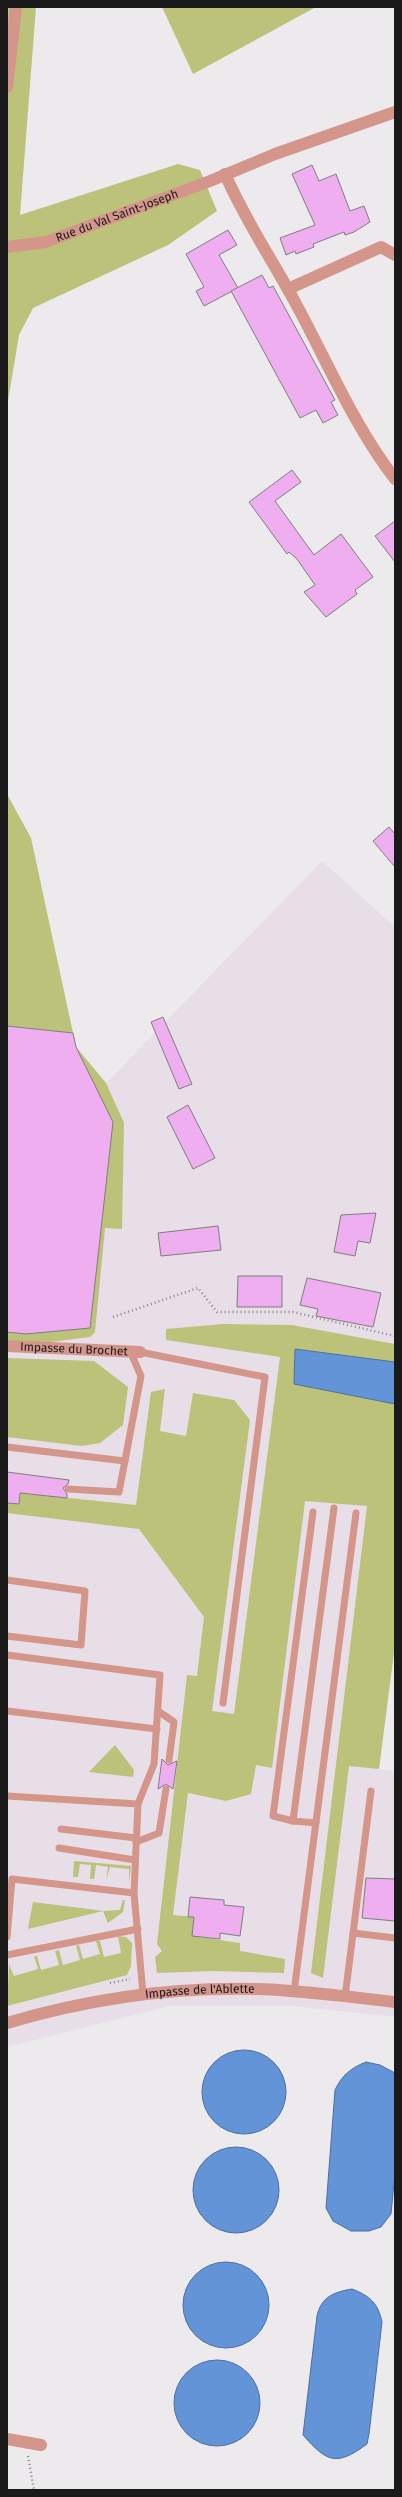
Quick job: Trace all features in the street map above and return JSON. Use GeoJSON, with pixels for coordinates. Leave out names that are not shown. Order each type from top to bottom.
{"type":"FeatureCollection","features":[{"type":"Feature","properties":{"kind":"street"},"geometry":{"type":"LineString","coordinates":[[7,87],[16,7]]}},
{"type":"Feature","properties":{"kind":"street","name":"Rue du Val Saint-Joseph"},"geometry":{"type":"LineString","coordinates":[[7,247],[46,242],[275,154],[395,112]]}},
{"type":"Feature","properties":{"kind":"street"},"geometry":{"type":"LineString","coordinates":[[225,174],[238,206],[288,289],[364,432],[395,479]]}},
{"type":"Feature","properties":{"kind":"street"},"geometry":{"type":"LineString","coordinates":[[288,289],[381,247],[395,255]]}},
{"type":"Feature","properties":{"kind":"street","name":"Impasse du Brochet"},"geometry":{"type":"LineString","coordinates":[[7,1346],[135,1352]]}},
{"type":"Feature","properties":{"kind":"street","name":"Impasse de l'Ablette"},"geometry":{"type":"LineString","coordinates":[[7,2023],[113,1998],[143,1994],[256,1989],[395,2002]]}},
{"type":"Feature","properties":{"kind":"street"},"geometry":{"type":"LineString","coordinates":[[7,2439],[26,2444],[41,2445]]}},
{"type":"Feature","properties":{"kind":"lane"},"geometry":{"type":"LineString","coordinates":[[68,1489],[119,1492],[141,1376],[135,1352],[265,1377],[224,1703]]}},
{"type":"Feature","properties":{"kind":"lane"},"geometry":{"type":"LineString","coordinates":[[7,1447],[125,1461]]}},
{"type":"Feature","properties":{"kind":"lane"},"geometry":{"type":"LineString","coordinates":[[293,1821],[334,1508]]}},
{"type":"Feature","properties":{"kind":"lane"},"geometry":{"type":"LineString","coordinates":[[313,1512],[273,1816],[293,1821],[316,1823]]}},
{"type":"Feature","properties":{"kind":"lane"},"geometry":{"type":"LineString","coordinates":[[294,1992],[356,1513]]}},
{"type":"Feature","properties":{"kind":"lane"},"geometry":{"type":"LineString","coordinates":[[7,1580],[85,1592],[80,1646],[7,1636]]}},
{"type":"Feature","properties":{"kind":"lane"},"geometry":{"type":"LineString","coordinates":[[7,1655],[160,1675],[154,1764],[138,1804],[136,1840],[134,1893],[143,1994]]}},
{"type":"Feature","properties":{"kind":"lane"},"geometry":{"type":"LineString","coordinates":[[7,1711],[156,1729]]}},
{"type":"Feature","properties":{"kind":"lane"},"geometry":{"type":"LineString","coordinates":[[158,1711],[174,1722],[169,1760]]}},
{"type":"Feature","properties":{"kind":"lane"},"geometry":{"type":"LineString","coordinates":[[61,1829],[136,1840],[160,1833],[166,1789]]}},
{"type":"Feature","properties":{"kind":"lane"},"geometry":{"type":"LineString","coordinates":[[345,1997],[370,1791]]}},
{"type":"Feature","properties":{"kind":"lane"},"geometry":{"type":"LineString","coordinates":[[7,1796],[138,1804]]}},
{"type":"Feature","properties":{"kind":"lane"},"geometry":{"type":"LineString","coordinates":[[59,1848],[136,1860]]}},
{"type":"Feature","properties":{"kind":"lane"},"geometry":{"type":"LineString","coordinates":[[7,1937],[12,1879],[134,1893]]}},
{"type":"Feature","properties":{"kind":"lane"},"geometry":{"type":"LineString","coordinates":[[7,1955],[138,1929]]}},
{"type":"Feature","properties":{"kind":"lane"},"geometry":{"type":"LineString","coordinates":[[353,1933],[395,1938]]}},
{"type":"Feature","properties":{"kind":"path"},"geometry":{"type":"LineString","coordinates":[[113,1317],[198,1288],[217,1312],[292,1312],[395,1336]]}},
{"type":"Feature","properties":{"kind":"path"},"geometry":{"type":"LineString","coordinates":[[26,2444],[34,2490]]}},
{"type":"Feature","properties":{"kind":"shaded area"},"geometry":{"type":"Polygon","coordinates":[[[322,861],[395,927],[395,1344],[292,1325],[285,1409],[395,1516],[395,1634],[379,1769],[395,1771],[395,2017],[293,2006],[169,2006],[7,2047],[7,1026],[73,1033],[76,1048],[106,1083],[322,861]]]}},
{"type":"Feature","properties":{"kind":"green space"},"geometry":{"type":"Polygon","coordinates":[[[7,7],[36,7],[20,215],[178,164],[200,170],[217,211],[168,245],[33,308],[19,335],[7,407],[7,7]]]}},
{"type":"Feature","properties":{"kind":"green space"},"geometry":{"type":"Polygon","coordinates":[[[162,7],[316,7],[193,74],[162,7]]]}},
{"type":"Feature","properties":{"kind":"green space"},"geometry":{"type":"Polygon","coordinates":[[[7,794],[31,838],[73,1033],[7,1026],[7,794]]]}},
{"type":"Feature","properties":{"kind":"green space"},"geometry":{"type":"Polygon","coordinates":[[[76,1047],[106,1083],[124,1123],[122,1229],[105,1228],[95,1332],[90,1337],[43,1343],[7,1340],[7,1311],[76,1047]]]}},
{"type":"Feature","properties":{"kind":"green space"},"geometry":{"type":"Polygon","coordinates":[[[223,1324],[292,1325],[395,1344],[395,1362],[296,1349],[294,1384],[395,1404],[395,1645],[379,1769],[349,1766],[323,1978],[311,1973],[367,1506],[305,1501],[272,1768],[256,1765],[251,1794],[226,1801],[188,1793],[173,1915],[194,1917],[192,1936],[240,1943],[240,1951],[285,1959],[284,1973],[214,1971],[157,1973],[155,1957],[162,1951],[157,1944],[187,1675],[197,1676],[204,1617],[139,1529],[7,1513],[7,1503],[19,1504],[21,1493],[136,1505],[151,1392],[165,1389],[160,1431],[186,1436],[193,1393],[234,1400],[250,1420],[212,1711],[234,1714],[280,1357],[166,1340],[166,1329],[223,1324]]]}},
{"type":"Feature","properties":{"kind":"green space"},"geometry":{"type":"Polygon","coordinates":[[[7,1358],[94,1361],[128,1387],[123,1425],[100,1443],[82,1446],[7,1437],[7,1358]]]}},
{"type":"Feature","properties":{"kind":"green space"},"geometry":{"type":"Polygon","coordinates":[[[115,1745],[134,1770],[133,1777],[89,1772],[115,1745]]]}},
{"type":"Feature","properties":{"kind":"green space"},"geometry":{"type":"Polygon","coordinates":[[[74,1861],[131,1866],[129,1883],[129,1869],[110,1867],[106,1880],[108,1867],[96,1865],[94,1879],[90,1879],[91,1865],[80,1864],[78,1877],[73,1877],[74,1861]]]}},
{"type":"Feature","properties":{"kind":"green space"},"geometry":{"type":"Polygon","coordinates":[[[123,1900],[125,1900],[123,1912],[108,1923],[103,1911],[28,1929],[33,1902],[104,1911],[120,1910],[123,1900]]]}},
{"type":"Feature","properties":{"kind":"green space"},"geometry":{"type":"Polygon","coordinates":[[[118,1936],[126,1937],[132,1943],[131,1966],[127,1975],[7,2006],[9,1964],[14,1976],[38,1969],[34,1956],[37,1956],[41,1970],[59,1965],[55,1951],[59,1950],[63,1965],[80,1960],[76,1946],[79,1945],[83,1959],[100,1954],[96,1941],[100,1941],[104,1957],[121,1953],[118,1936]]]}},
{"type":"Feature","properties":{"kind":"water"},"geometry":{"type":"Polygon","coordinates":[[[295,1349],[395,1362],[395,1404],[294,1384],[295,1349]]]}},
{"type":"Feature","properties":{"kind":"water"},"geometry":{"type":"Polygon","coordinates":[[[236,2050],[252,2050],[268,2057],[279,2068],[286,2084],[286,2100],[283,2108],[274,2122],[268,2127],[252,2134],[236,2134],[220,2127],[209,2116],[202,2100],[202,2084],[209,2068],[220,2057],[236,2050]]]}},
{"type":"Feature","properties":{"kind":"water"},"geometry":{"type":"Polygon","coordinates":[[[366,2062],[380,2065],[395,2073],[395,2173],[391,2214],[381,2227],[369,2231],[351,2231],[333,2221],[326,2208],[335,2090],[341,2080],[348,2073],[366,2062]]]}},
{"type":"Feature","properties":{"kind":"water"},"geometry":{"type":"Polygon","coordinates":[[[228,2147],[244,2147],[253,2150],[267,2159],[276,2173],[279,2182],[279,2198],[276,2207],[267,2221],[253,2230],[244,2233],[228,2233],[212,2226],[205,2221],[200,2214],[193,2198],[193,2182],[200,2166],[205,2159],[212,2154],[228,2147]]]}},
{"type":"Feature","properties":{"kind":"water"},"geometry":{"type":"Polygon","coordinates":[[[226,2262],[242,2265],[250,2269],[262,2281],[266,2289],[269,2305],[266,2321],[262,2329],[250,2341],[242,2345],[226,2348],[210,2345],[202,2341],[190,2329],[186,2321],[183,2305],[186,2289],[190,2281],[202,2269],[210,2265],[226,2262]]]}},
{"type":"Feature","properties":{"kind":"water"},"geometry":{"type":"Polygon","coordinates":[[[352,2289],[364,2294],[372,2301],[378,2310],[382,2322],[369,2434],[367,2444],[347,2456],[332,2458],[319,2451],[303,2435],[317,2316],[322,2304],[329,2296],[352,2289]]]}},
{"type":"Feature","properties":{"kind":"water"},"geometry":{"type":"Polygon","coordinates":[[[209,2360],[225,2360],[234,2363],[248,2372],[257,2386],[260,2395],[260,2411],[257,2420],[248,2434],[234,2443],[225,2446],[209,2446],[193,2439],[186,2434],[181,2427],[174,2411],[174,2395],[181,2379],[186,2372],[193,2367],[209,2360]]]}},
{"type":"Feature","properties":{"kind":"building"},"geometry":{"type":"Polygon","coordinates":[[[312,165],[319,181],[336,174],[350,211],[364,206],[370,222],[354,232],[345,235],[344,232],[313,244],[314,247],[296,254],[295,251],[286,255],[280,238],[315,225],[292,174],[312,165]]]}},
{"type":"Feature","properties":{"kind":"building"},"geometry":{"type":"Polygon","coordinates":[[[228,230],[237,245],[219,255],[238,288],[204,306],[196,291],[204,287],[186,254],[228,230]]]}},
{"type":"Feature","properties":{"kind":"building"},"geometry":{"type":"Polygon","coordinates":[[[262,275],[269,288],[273,286],[335,400],[331,402],[338,415],[323,423],[316,410],[300,418],[231,291],[262,275]]]}},
{"type":"Feature","properties":{"kind":"building"},"geometry":{"type":"Polygon","coordinates":[[[292,470],[301,482],[275,501],[314,555],[341,534],[373,577],[355,590],[357,594],[326,617],[304,592],[315,585],[297,559],[289,552],[287,554],[249,502],[292,470]]]}},
{"type":"Feature","properties":{"kind":"building"},"geometry":{"type":"Polygon","coordinates":[[[395,521],[395,562],[375,536],[395,521]]]}},
{"type":"Feature","properties":{"kind":"building"},"geometry":{"type":"Polygon","coordinates":[[[389,827],[395,834],[395,867],[373,841],[389,827]]]}},
{"type":"Feature","properties":{"kind":"building"},"geometry":{"type":"Polygon","coordinates":[[[163,1017],[192,1084],[179,1089],[151,1022],[163,1017]]]}},
{"type":"Feature","properties":{"kind":"building"},"geometry":{"type":"Polygon","coordinates":[[[7,1026],[73,1033],[76,1047],[113,1122],[90,1328],[26,1334],[7,1332],[7,1026]]]}},
{"type":"Feature","properties":{"kind":"building"},"geometry":{"type":"Polygon","coordinates":[[[188,1105],[215,1158],[193,1169],[167,1117],[188,1105]]]}},
{"type":"Feature","properties":{"kind":"building"},"geometry":{"type":"Polygon","coordinates":[[[376,1213],[370,1243],[358,1241],[355,1256],[334,1252],[341,1215],[376,1213]]]}},
{"type":"Feature","properties":{"kind":"building"},"geometry":{"type":"Polygon","coordinates":[[[218,1226],[221,1250],[161,1256],[158,1233],[218,1226]]]}},
{"type":"Feature","properties":{"kind":"building"},"geometry":{"type":"Polygon","coordinates":[[[238,1276],[282,1276],[282,1307],[237,1307],[238,1276]]]}},
{"type":"Feature","properties":{"kind":"building"},"geometry":{"type":"Polygon","coordinates":[[[307,1278],[381,1293],[373,1327],[316,1316],[318,1309],[300,1305],[307,1278]]]}},
{"type":"Feature","properties":{"kind":"building"},"geometry":{"type":"Polygon","coordinates":[[[7,1472],[69,1480],[68,1484],[63,1488],[67,1494],[67,1498],[20,1493],[19,1504],[7,1503],[7,1472]]]}},
{"type":"Feature","properties":{"kind":"building"},"geometry":{"type":"Polygon","coordinates":[[[162,1759],[168,1765],[177,1761],[173,1789],[166,1784],[158,1789],[162,1759]]]}},
{"type":"Feature","properties":{"kind":"building"},"geometry":{"type":"Polygon","coordinates":[[[366,1878],[395,1879],[395,1921],[362,1918],[366,1878]]]}},
{"type":"Feature","properties":{"kind":"building"},"geometry":{"type":"Polygon","coordinates":[[[190,1897],[224,1900],[224,1905],[244,1907],[240,1936],[220,1933],[220,1939],[192,1936],[194,1917],[188,1917],[190,1897]]]}}]}
